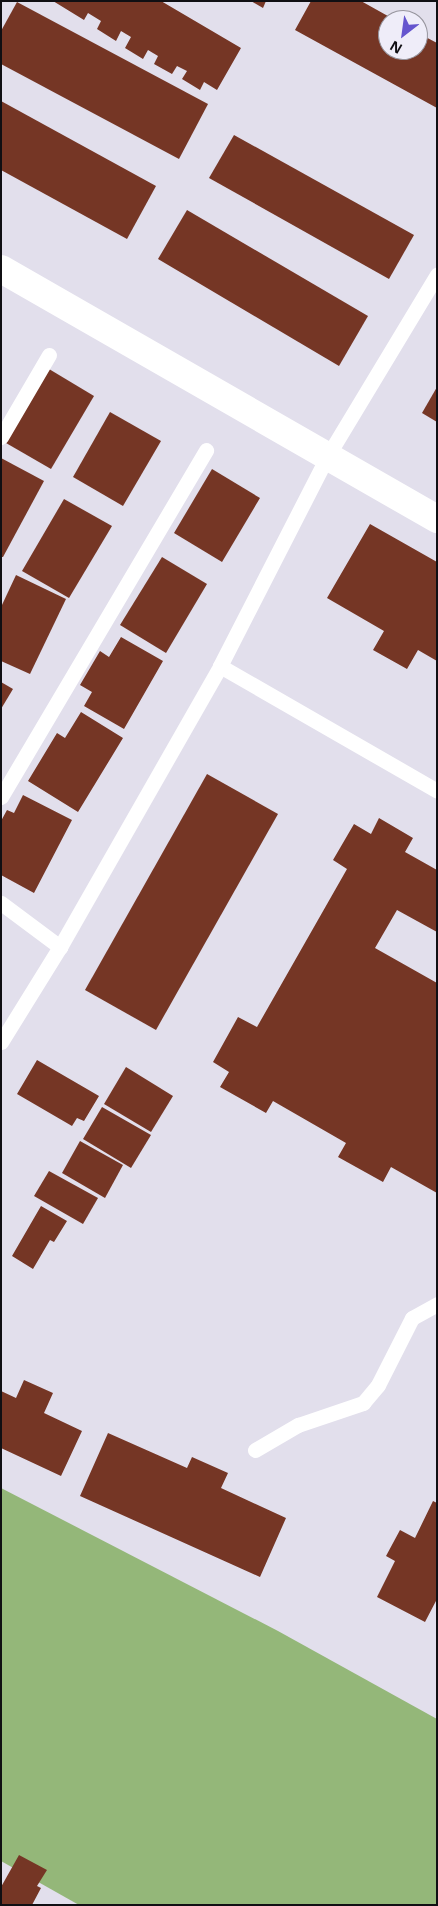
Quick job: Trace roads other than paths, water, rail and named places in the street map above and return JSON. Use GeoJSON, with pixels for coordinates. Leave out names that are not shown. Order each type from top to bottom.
{"type":"FeatureCollection","features":[{"type":"Feature","properties":{"kind":"street"},"geometry":{"type":"LineString","coordinates":[[1,270],[327,458],[437,519]]}},
{"type":"Feature","properties":{"kind":"lane"},"geometry":{"type":"LineString","coordinates":[[1,1042],[60,947],[220,666],[327,458],[437,275]]}},
{"type":"Feature","properties":{"kind":"lane"},"geometry":{"type":"LineString","coordinates":[[1,437],[49,355]]}},
{"type":"Feature","properties":{"kind":"lane"},"geometry":{"type":"LineString","coordinates":[[1,798],[206,450]]}},
{"type":"Feature","properties":{"kind":"lane"},"geometry":{"type":"LineString","coordinates":[[220,666],[437,791]]}},
{"type":"Feature","properties":{"kind":"lane"},"geometry":{"type":"LineString","coordinates":[[1,903],[60,947]]}},
{"type":"Feature","properties":{"kind":"lane"},"geometry":{"type":"LineString","coordinates":[[255,1450],[298,1425],[363,1403],[378,1385],[412,1318],[437,1304]]}}]}
